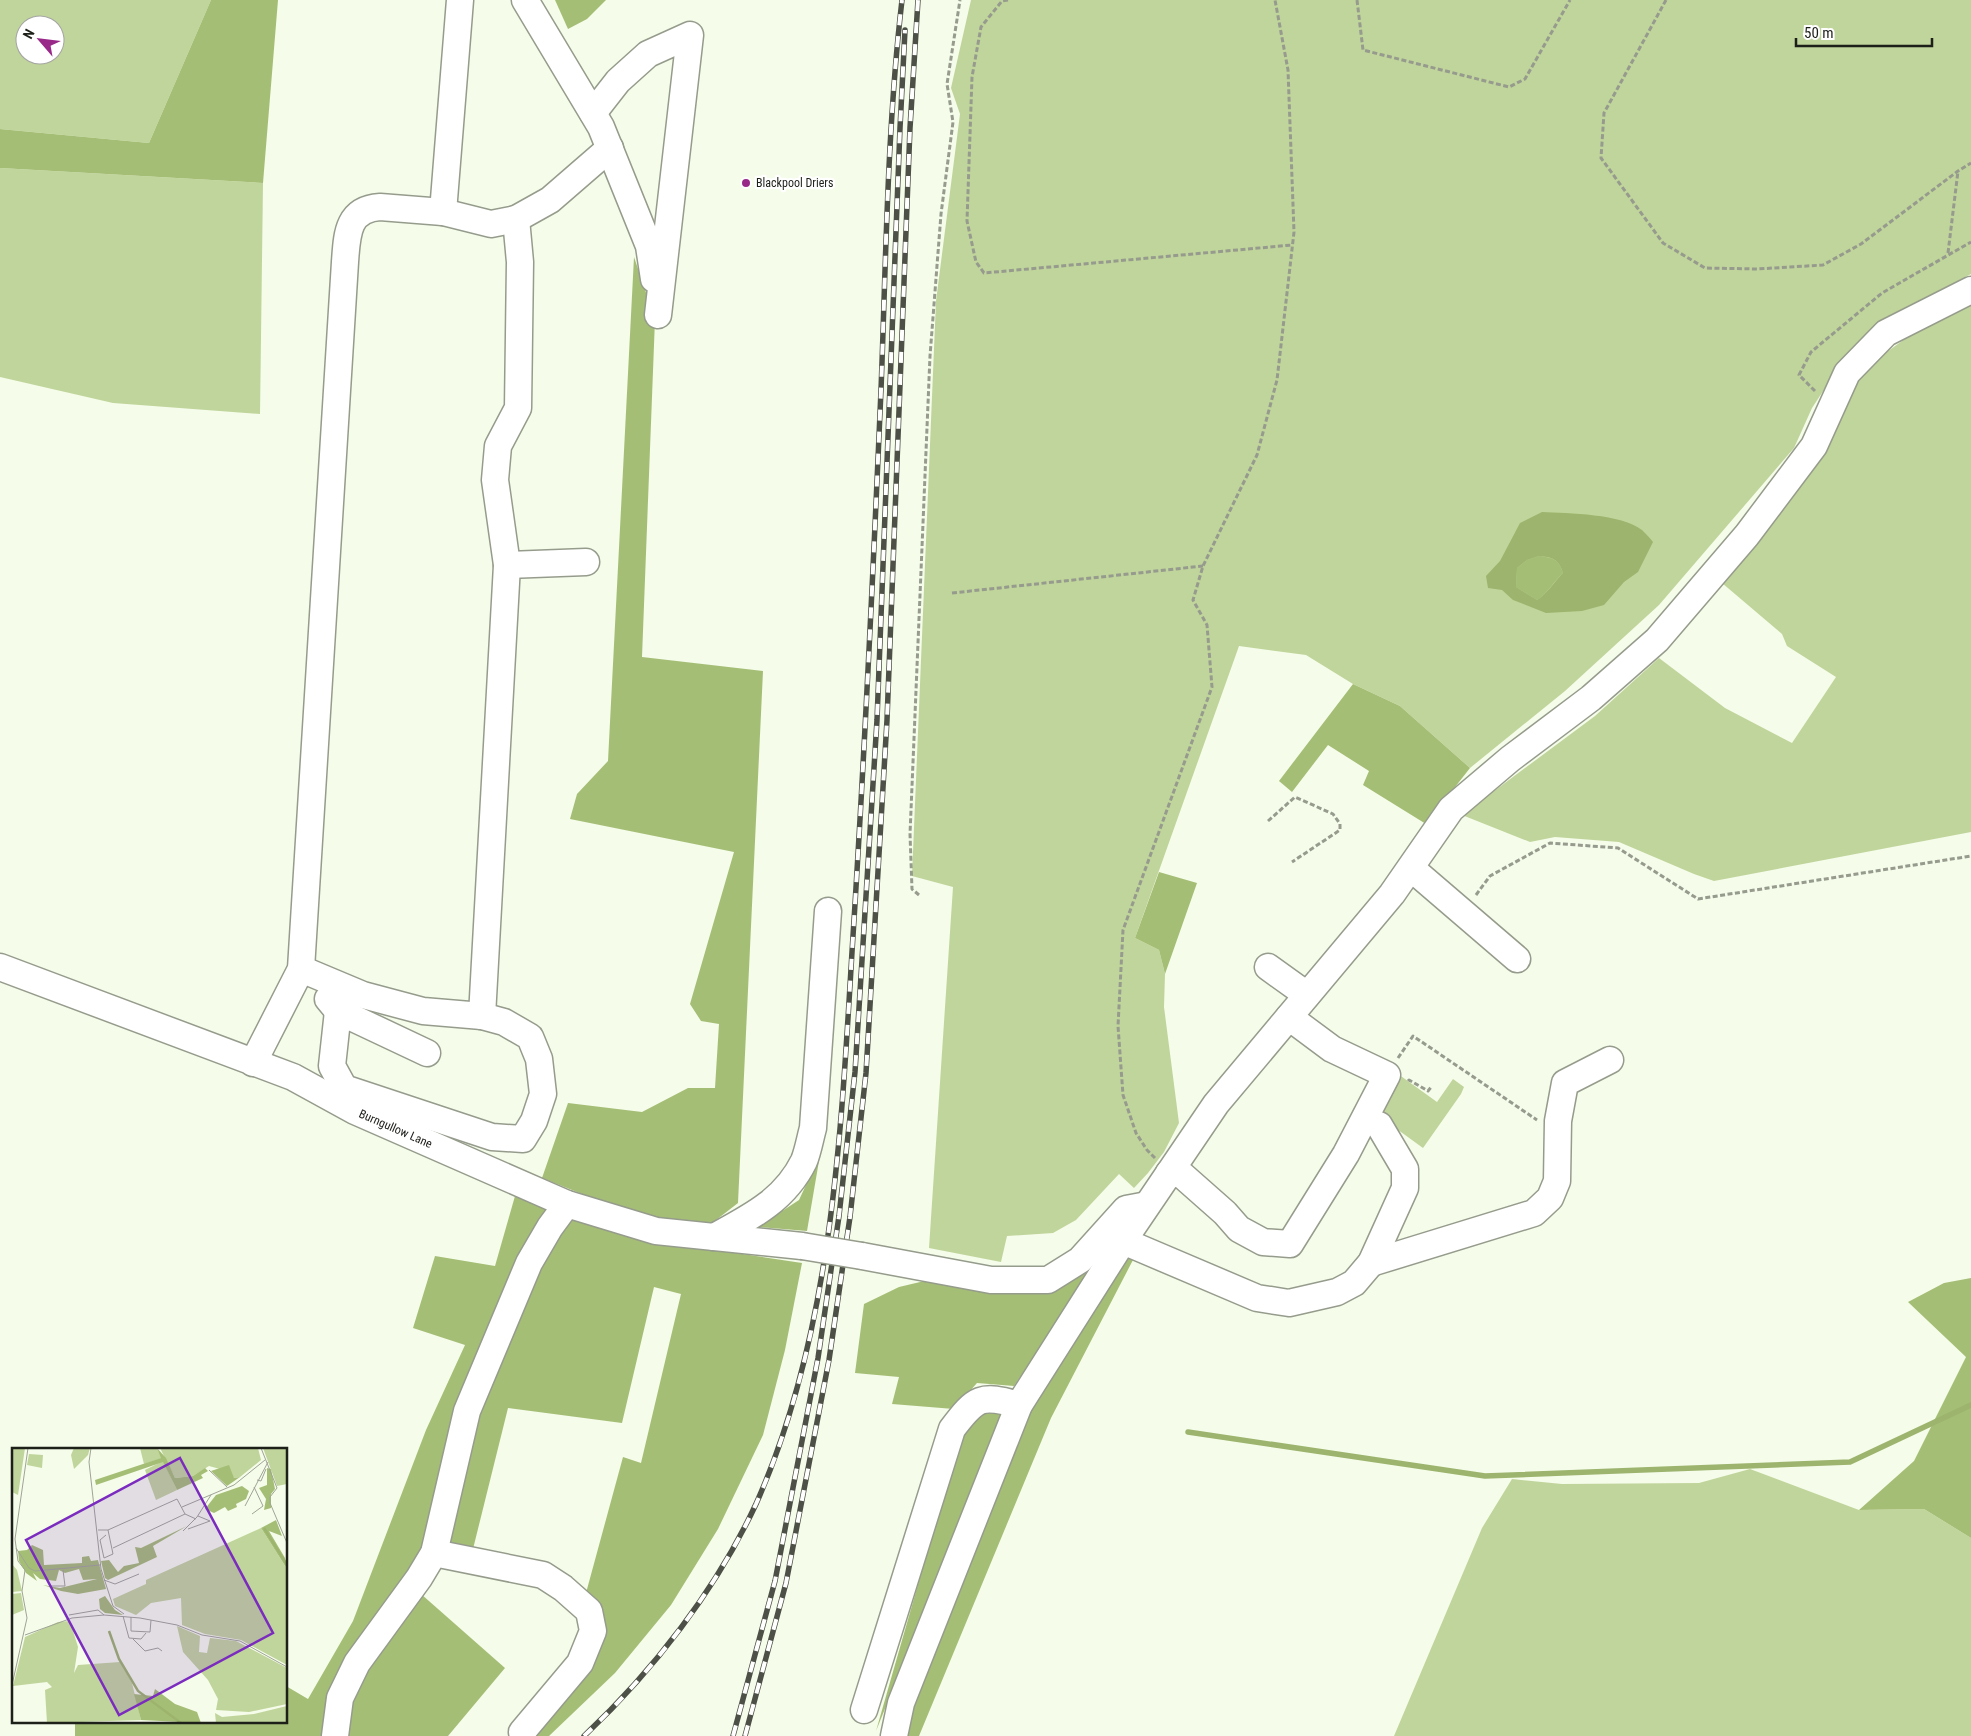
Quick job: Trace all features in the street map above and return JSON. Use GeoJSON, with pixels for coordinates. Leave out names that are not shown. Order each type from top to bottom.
{"type":"FeatureCollection","features":[{"type":"Feature","properties":{"kind":"street"},"geometry":{"type":"LineString","coordinates":[[443,212],[460,0]]}},
{"type":"Feature","properties":{"kind":"street"},"geometry":{"type":"LineString","coordinates":[[525,0],[593,113],[610,148],[649,246],[658,315],[690,34],[648,54],[618,81],[593,113]]}},
{"type":"Feature","properties":{"kind":"street"},"geometry":{"type":"LineString","coordinates":[[253,1063],[301,969],[348,234],[351,224],[360,212],[370,208],[443,212],[491,224],[516,219],[550,200],[610,148]]}},
{"type":"Feature","properties":{"kind":"street"},"geometry":{"type":"LineString","coordinates":[[482,1016],[507,565],[495,480],[498,446],[518,408],[520,262],[516,219]]}},
{"type":"Feature","properties":{"kind":"street"},"geometry":{"type":"LineString","coordinates":[[894,1736],[901,1703],[1019,1405],[1147,1205],[1216,1104],[1392,894],[1451,810],[1510,758],[1591,698],[1657,640],[1747,535],[1814,446],[1847,373],[1886,333],[1971,290]]}},
{"type":"Feature","properties":{"kind":"street"},"geometry":{"type":"LineString","coordinates":[[507,565],[586,562]]}},
{"type":"Feature","properties":{"kind":"street"},"geometry":{"type":"LineString","coordinates":[[1411,868],[1517,959]]}},
{"type":"Feature","properties":{"kind":"street"},"geometry":{"type":"LineString","coordinates":[[714,1237],[754,1215],[786,1190],[804,1160],[814,1128],[828,911]]}},
{"type":"Feature","properties":{"kind":"street","name":"Burngullow Lane"},"geometry":{"type":"LineString","coordinates":[[0,967],[293,1077],[355,1111],[567,1204],[656,1231],[802,1246],[991,1280],[1048,1280],[1080,1260],[1126,1209],[1147,1205]]}},
{"type":"Feature","properties":{"kind":"street"},"geometry":{"type":"LineString","coordinates":[[1268,967],[1307,995]]}},
{"type":"Feature","properties":{"kind":"street"},"geometry":{"type":"LineString","coordinates":[[301,969],[338,1011],[427,1053]]}},
{"type":"Feature","properties":{"kind":"street"},"geometry":{"type":"LineString","coordinates":[[301,969],[371,998],[423,1011],[482,1016],[504,1022],[530,1037],[538,1059],[543,1094],[534,1121],[523,1139],[492,1137],[344,1088],[332,1066],[338,1011]]}},
{"type":"Feature","properties":{"kind":"street"},"geometry":{"type":"LineString","coordinates":[[1169,1173],[1182,1175],[1225,1213],[1239,1229],[1263,1242],[1290,1244],[1346,1154],[1387,1076],[1332,1049],[1289,1017]]}},
{"type":"Feature","properties":{"kind":"street"},"geometry":{"type":"LineString","coordinates":[[1371,1263],[1534,1214],[1550,1198],[1557,1181],[1558,1121],[1565,1083],[1610,1060]]}},
{"type":"Feature","properties":{"kind":"street"},"geometry":{"type":"LineString","coordinates":[[1124,1241],[1257,1298],[1289,1303],[1337,1292],[1354,1283],[1371,1263],[1405,1188],[1406,1169],[1379,1125]]}},
{"type":"Feature","properties":{"kind":"street"},"geometry":{"type":"LineString","coordinates":[[335,1736],[340,1698],[357,1663],[419,1578],[434,1552],[467,1410],[529,1263],[550,1227],[567,1204]]}},
{"type":"Feature","properties":{"kind":"street"},"geometry":{"type":"LineString","coordinates":[[864,1710],[952,1429],[966,1410],[982,1399],[996,1398],[1019,1405]]}},
{"type":"Feature","properties":{"kind":"street"},"geometry":{"type":"LineString","coordinates":[[434,1552],[542,1575],[563,1588],[589,1611],[593,1631],[580,1663],[522,1732]]}},
{"type":"Feature","properties":{"kind":"path"},"geometry":{"type":"LineString","coordinates":[[919,895],[912,888],[910,834],[922,509],[934,288],[953,122],[947,84],[960,0]]}},
{"type":"Feature","properties":{"kind":"path"},"geometry":{"type":"LineString","coordinates":[[1008,0],[1002,1],[981,27],[972,77],[967,221],[976,262],[984,273],[1292,245]]}},
{"type":"Feature","properties":{"kind":"path"},"geometry":{"type":"LineString","coordinates":[[1169,1173],[1147,1150],[1136,1133],[1123,1095],[1118,1026],[1123,930],[1212,687],[1207,625],[1193,600],[1203,566],[1257,455],[1277,380],[1294,232],[1288,70],[1275,0]]}},
{"type":"Feature","properties":{"kind":"path"},"geometry":{"type":"LineString","coordinates":[[1357,0],[1364,50],[1509,87],[1525,79],[1570,0]]}},
{"type":"Feature","properties":{"kind":"path"},"geometry":{"type":"LineString","coordinates":[[1666,0],[1604,113],[1601,158],[1663,243],[1704,268],[1757,269],[1823,265],[1861,244],[1971,163]]}},
{"type":"Feature","properties":{"kind":"path"},"geometry":{"type":"LineString","coordinates":[[1948,254],[1958,171]]}},
{"type":"Feature","properties":{"kind":"path"},"geometry":{"type":"LineString","coordinates":[[1832,406],[1798,375],[1811,352],[1882,293],[1971,242]]}},
{"type":"Feature","properties":{"kind":"path"},"geometry":{"type":"LineString","coordinates":[[952,593],[1203,566]]}},
{"type":"Feature","properties":{"kind":"path"},"geometry":{"type":"LineString","coordinates":[[1268,821],[1295,797],[1333,814],[1340,824],[1340,830],[1292,862]]}},
{"type":"Feature","properties":{"kind":"path"},"geometry":{"type":"LineString","coordinates":[[1463,913],[1490,876],[1550,843],[1618,848],[1698,899],[1971,856]]}},
{"type":"Feature","properties":{"kind":"path"},"geometry":{"type":"LineString","coordinates":[[1387,1076],[1413,1036],[1558,1133]]}},
{"type":"Feature","properties":{"kind":"shaded area"},"geometry":{"type":"Polygon","coordinates":[[[0,0],[211,0],[149,143],[0,129],[0,0]]]}},
{"type":"Feature","properties":{"kind":"shaded area"},"geometry":{"type":"Polygon","coordinates":[[[211,0],[278,0],[263,183],[0,168],[0,129],[149,143],[211,0]]]}},
{"type":"Feature","properties":{"kind":"shaded area"},"geometry":{"type":"Polygon","coordinates":[[[555,0],[606,0],[587,19],[568,29],[555,0]]]}},
{"type":"Feature","properties":{"kind":"shaded area"},"geometry":{"type":"Polygon","coordinates":[[[971,0],[1971,0],[1971,274],[1883,320],[1846,356],[1812,408],[1794,448],[1659,605],[1565,691],[1470,768],[1400,706],[1353,684],[1306,655],[1239,646],[1135,938],[1159,950],[1165,974],[1164,1007],[1179,1123],[1164,1152],[1134,1188],[1119,1174],[1076,1220],[1053,1233],[1007,1236],[1001,1262],[929,1248],[953,887],[912,876],[936,301],[960,114],[951,88],[971,0]]]}},
{"type":"Feature","properties":{"kind":"shaded area"},"geometry":{"type":"Polygon","coordinates":[[[0,168],[263,183],[260,414],[113,403],[0,377],[0,168]]]}},
{"type":"Feature","properties":{"kind":"shaded area"},"geometry":{"type":"Polygon","coordinates":[[[634,257],[655,319],[642,657],[763,671],[738,1203],[707,1227],[637,1216],[542,1178],[568,1103],[642,1112],[688,1088],[715,1088],[719,1024],[701,1021],[690,1004],[734,852],[570,819],[577,794],[608,761],[634,257]]]}},
{"type":"Feature","properties":{"kind":"shaded area"},"geometry":{"type":"Polygon","coordinates":[[[1971,303],[1971,832],[1714,881],[1619,842],[1555,837],[1530,842],[1462,815],[1595,716],[1659,658],[1725,708],[1792,743],[1836,677],[1787,646],[1782,634],[1722,583],[1826,445],[1866,367],[1909,336],[1971,303]]]}},
{"type":"Feature","properties":{"kind":"shaded area"},"geometry":{"type":"Polygon","coordinates":[[[1542,512],[1594,515],[1633,525],[1642,530],[1653,542],[1638,572],[1624,582],[1604,605],[1582,611],[1546,613],[1513,600],[1502,590],[1488,588],[1486,576],[1500,561],[1520,523],[1542,512]],[[1539,556],[1527,560],[1517,568],[1516,587],[1537,600],[1563,573],[1557,562],[1551,558],[1539,556]]]}},
{"type":"Feature","properties":{"kind":"shaded area"},"geometry":{"type":"Polygon","coordinates":[[[1539,556],[1555,560],[1560,565],[1563,573],[1544,595],[1537,600],[1516,587],[1517,568],[1527,560],[1539,556]]]}},
{"type":"Feature","properties":{"kind":"shaded area"},"geometry":{"type":"Polygon","coordinates":[[[1353,684],[1400,706],[1470,768],[1426,824],[1363,785],[1369,771],[1328,745],[1292,792],[1279,781],[1353,684]]]}},
{"type":"Feature","properties":{"kind":"shaded area"},"geometry":{"type":"Polygon","coordinates":[[[1159,872],[1197,883],[1165,974],[1159,950],[1135,938],[1159,872]]]}},
{"type":"Feature","properties":{"kind":"shaded area"},"geometry":{"type":"Polygon","coordinates":[[[1398,1074],[1437,1102],[1453,1079],[1464,1087],[1423,1148],[1372,1111],[1398,1074]]]}},
{"type":"Feature","properties":{"kind":"shaded area"},"geometry":{"type":"Polygon","coordinates":[[[820,1155],[807,1231],[758,1227],[799,1200],[820,1155]]]}},
{"type":"Feature","properties":{"kind":"shaded area"},"geometry":{"type":"Polygon","coordinates":[[[515,1196],[577,1217],[677,1244],[802,1263],[785,1350],[763,1435],[718,1529],[671,1605],[615,1673],[549,1736],[533,1736],[552,1717],[583,1668],[586,1593],[623,1457],[641,1463],[681,1294],[654,1287],[622,1423],[508,1408],[473,1549],[448,1545],[421,1594],[505,1668],[448,1736],[75,1736],[75,1724],[288,1724],[288,1687],[308,1699],[353,1621],[426,1430],[465,1345],[413,1328],[435,1256],[495,1266],[515,1196]]]}},
{"type":"Feature","properties":{"kind":"shaded area"},"geometry":{"type":"Polygon","coordinates":[[[1108,1240],[1054,1328],[1014,1386],[977,1383],[954,1409],[892,1404],[899,1377],[855,1373],[864,1304],[899,1287],[937,1278],[1033,1290],[1108,1240]]]}},
{"type":"Feature","properties":{"kind":"shaded area"},"geometry":{"type":"Polygon","coordinates":[[[1127,1255],[1134,1258],[1051,1418],[919,1736],[905,1736],[914,1704],[1018,1425],[1127,1255]]]}},
{"type":"Feature","properties":{"kind":"shaded area"},"geometry":{"type":"Polygon","coordinates":[[[1971,1278],[1971,1538],[1924,1509],[1859,1510],[1914,1461],[1966,1357],[1908,1302],[1944,1283],[1971,1278]]]}},
{"type":"Feature","properties":{"kind":"shaded area"},"geometry":{"type":"Polygon","coordinates":[[[992,1411],[1003,1416],[876,1731],[960,1438],[978,1413],[992,1411]]]}},
{"type":"Feature","properties":{"kind":"shaded area"},"geometry":{"type":"Polygon","coordinates":[[[1750,1469],[1859,1510],[1924,1509],[1971,1538],[1971,1736],[1394,1736],[1482,1528],[1512,1479],[1562,1484],[1699,1483],[1750,1469]]]}},
{"type":"Feature","properties":{"kind":"waterway"},"geometry":{"type":"LineString","coordinates":[[1188,1432],[1485,1476],[1850,1462],[1971,1405]]}},
{"type":"Feature","properties":{"kind":"railway"},"geometry":{"type":"LineString","coordinates":[[584,1736],[610,1711],[681,1628],[722,1567],[740,1536],[756,1504],[781,1439],[802,1372],[817,1303],[837,1162],[848,1021],[871,601],[890,146],[902,0]]}},
{"type":"Feature","properties":{"kind":"railway"},"geometry":{"type":"LineString","coordinates":[[745,1736],[786,1583],[829,1360],[850,1217],[866,1073],[887,720],[910,128],[918,0]]}},
{"type":"Feature","properties":{"kind":"railway"},"geometry":{"type":"LineString","coordinates":[[733,1736],[775,1581],[818,1358],[839,1216],[855,1072],[877,720],[905,30]]}},
{"type":"Feature","properties":{"kind":"place","name":"Blackpool Driers"},"geometry":{"type":"Point","coordinates":[746,183]}}]}
